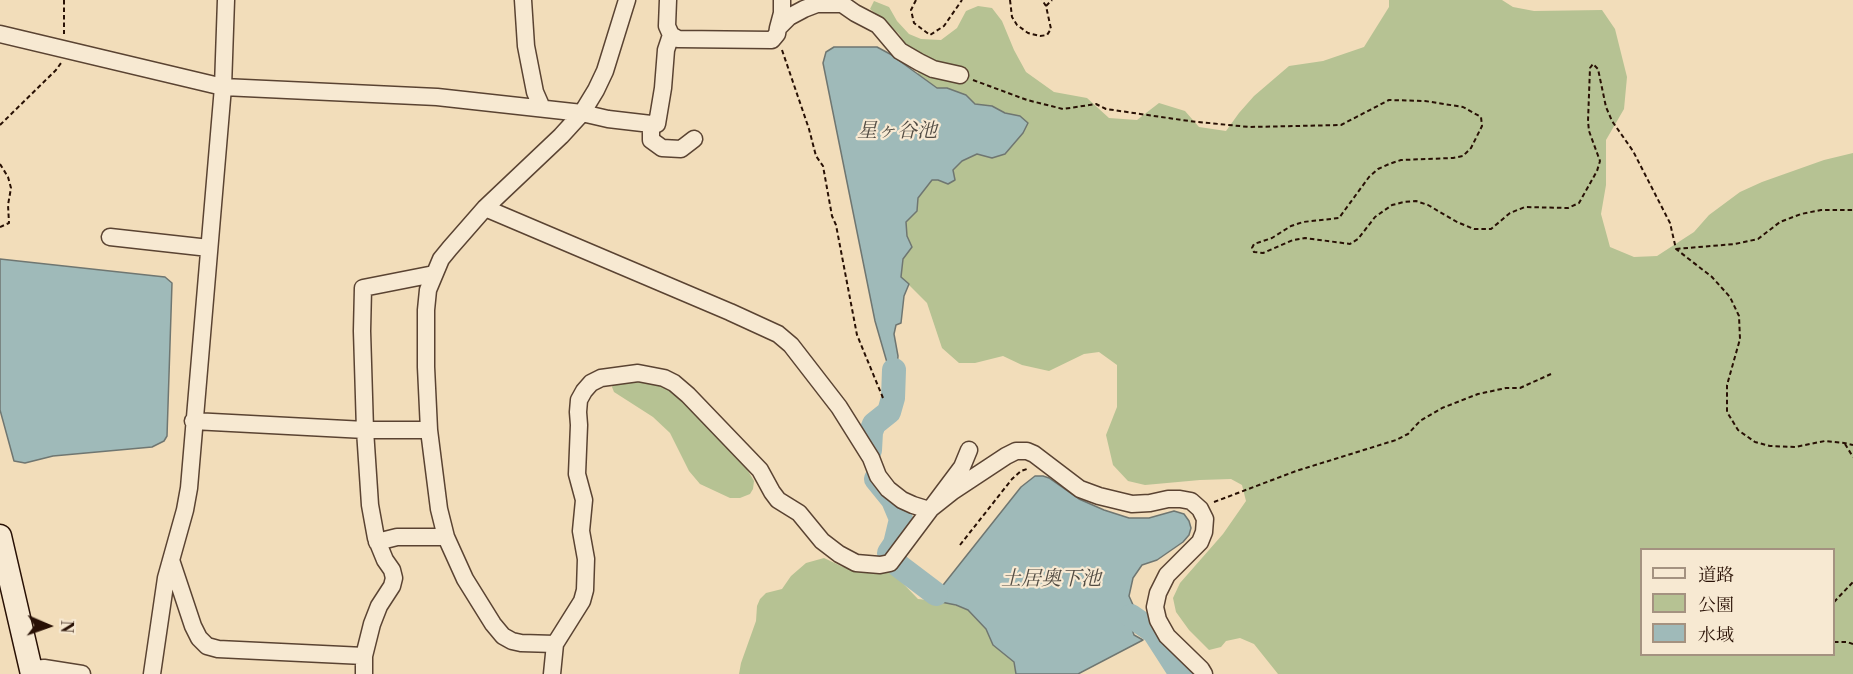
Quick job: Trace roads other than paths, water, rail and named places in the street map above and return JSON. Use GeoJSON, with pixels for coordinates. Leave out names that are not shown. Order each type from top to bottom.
{"type":"FeatureCollection","features":[{"type":"Feature","properties":{"kind":"street"},"geometry":{"type":"LineString","coordinates":[[153,674],[166,578],[189,488],[223,87],[226,0]]}},
{"type":"Feature","properties":{"kind":"street"},"geometry":{"type":"LineString","coordinates":[[523,0],[526,46],[535,92],[542,108]]}},
{"type":"Feature","properties":{"kind":"street"},"geometry":{"type":"LineString","coordinates":[[555,644],[520,643],[503,636],[465,579],[446,537],[439,509],[429,430],[426,367],[428,290],[441,259],[450,248],[485,208],[561,136],[582,112],[605,71],[627,0]]}},
{"type":"Feature","properties":{"kind":"street"},"geometry":{"type":"LineString","coordinates":[[668,0],[667,26],[671,34],[678,39],[767,40],[789,17],[817,4],[842,4],[878,25],[900,51],[933,69],[960,75]]}},
{"type":"Feature","properties":{"kind":"street"},"geometry":{"type":"LineString","coordinates":[[776,33],[782,13],[782,0]]}},
{"type":"Feature","properties":{"kind":"street"},"geometry":{"type":"LineString","coordinates":[[0,34],[223,87],[437,97],[582,112],[608,119],[651,124],[657,124],[666,50],[671,34]]}},
{"type":"Feature","properties":{"kind":"street"},"geometry":{"type":"LineString","coordinates":[[651,124],[651,140],[662,148],[681,149],[694,139]]}},
{"type":"Feature","properties":{"kind":"street"},"geometry":{"type":"LineString","coordinates":[[485,208],[778,333],[791,345],[839,407],[871,458],[878,476],[888,489],[902,500],[929,510]]}},
{"type":"Feature","properties":{"kind":"street"},"geometry":{"type":"LineString","coordinates":[[110,237],[209,248]]}},
{"type":"Feature","properties":{"kind":"street"},"geometry":{"type":"LineString","coordinates":[[364,674],[364,656],[379,606],[388,595],[394,578],[377,542],[372,524],[364,430],[363,288],[435,274]]}},
{"type":"Feature","properties":{"kind":"street"},"geometry":{"type":"LineString","coordinates":[[552,674],[555,644],[582,602],[585,590],[586,559],[581,531],[584,500],[577,474],[578,412],[579,400],[591,382],[601,378],[638,373],[664,378],[674,383],[760,470],[778,500],[800,513],[822,541],[839,555],[856,563],[880,565],[894,558],[962,467],[969,450]]}},
{"type":"Feature","properties":{"kind":"street"},"geometry":{"type":"LineString","coordinates":[[193,421],[364,430],[429,430]]}},
{"type":"Feature","properties":{"kind":"street"},"geometry":{"type":"LineString","coordinates":[[929,510],[953,491],[1016,452],[1027,451],[1080,489],[1099,496],[1132,504],[1168,499],[1191,501],[1206,519],[1200,542],[1167,575],[1158,593],[1155,607],[1158,620],[1167,636],[1204,674]]}},
{"type":"Feature","properties":{"kind":"street"},"geometry":{"type":"LineString","coordinates":[[0,536],[7,597],[32,672],[44,668],[82,674]]}},
{"type":"Feature","properties":{"kind":"street"},"geometry":{"type":"LineString","coordinates":[[377,542],[397,537],[446,537]]}},
{"type":"Feature","properties":{"kind":"street"},"geometry":{"type":"LineString","coordinates":[[171,560],[193,626],[199,638],[207,646],[218,649],[364,656]]}},
{"type":"Feature","properties":{"kind":"water","name":"星ヶ谷池"},"geometry":{"type":"Polygon","coordinates":[[[834,47],[877,47],[937,88],[947,88],[966,95],[975,104],[992,106],[1005,113],[1020,116],[1028,123],[1023,133],[1005,154],[992,158],[977,154],[962,161],[953,170],[955,180],[948,184],[932,180],[918,198],[917,211],[906,222],[907,236],[912,247],[903,259],[901,277],[909,284],[904,296],[901,323],[896,325],[894,334],[898,356],[897,367],[894,370],[890,370],[888,366],[875,321],[823,63],[826,52],[834,47]]]}},
{"type":"Feature","properties":{"kind":"water"},"geometry":{"type":"Polygon","coordinates":[[[0,259],[165,277],[172,283],[167,436],[164,441],[152,447],[53,456],[25,463],[14,461],[0,410],[0,259]]]}},
{"type":"Feature","properties":{"kind":"water","name":"土居奥下池"},"geometry":{"type":"Polygon","coordinates":[[[1035,476],[1049,478],[1079,499],[1129,518],[1149,518],[1174,511],[1184,514],[1191,528],[1183,542],[1157,560],[1142,565],[1133,578],[1129,596],[1134,607],[1131,626],[1134,635],[1143,640],[1078,674],[1016,674],[1014,662],[993,645],[986,629],[968,610],[936,601],[936,594],[1021,487],[1035,476]]]}},
{"type":"Feature","properties":{"kind":"waterway"},"geometry":{"type":"LineString","coordinates":[[870,450],[874,424],[889,412],[893,398],[894,370]]}},
{"type":"Feature","properties":{"kind":"waterway"},"geometry":{"type":"LineString","coordinates":[[876,479],[893,500],[901,519],[895,544],[889,553],[899,566],[936,594]]}},
{"type":"Feature","properties":{"kind":"waterway"},"geometry":{"type":"LineString","coordinates":[[1131,616],[1154,632],[1181,674]]}}]}
